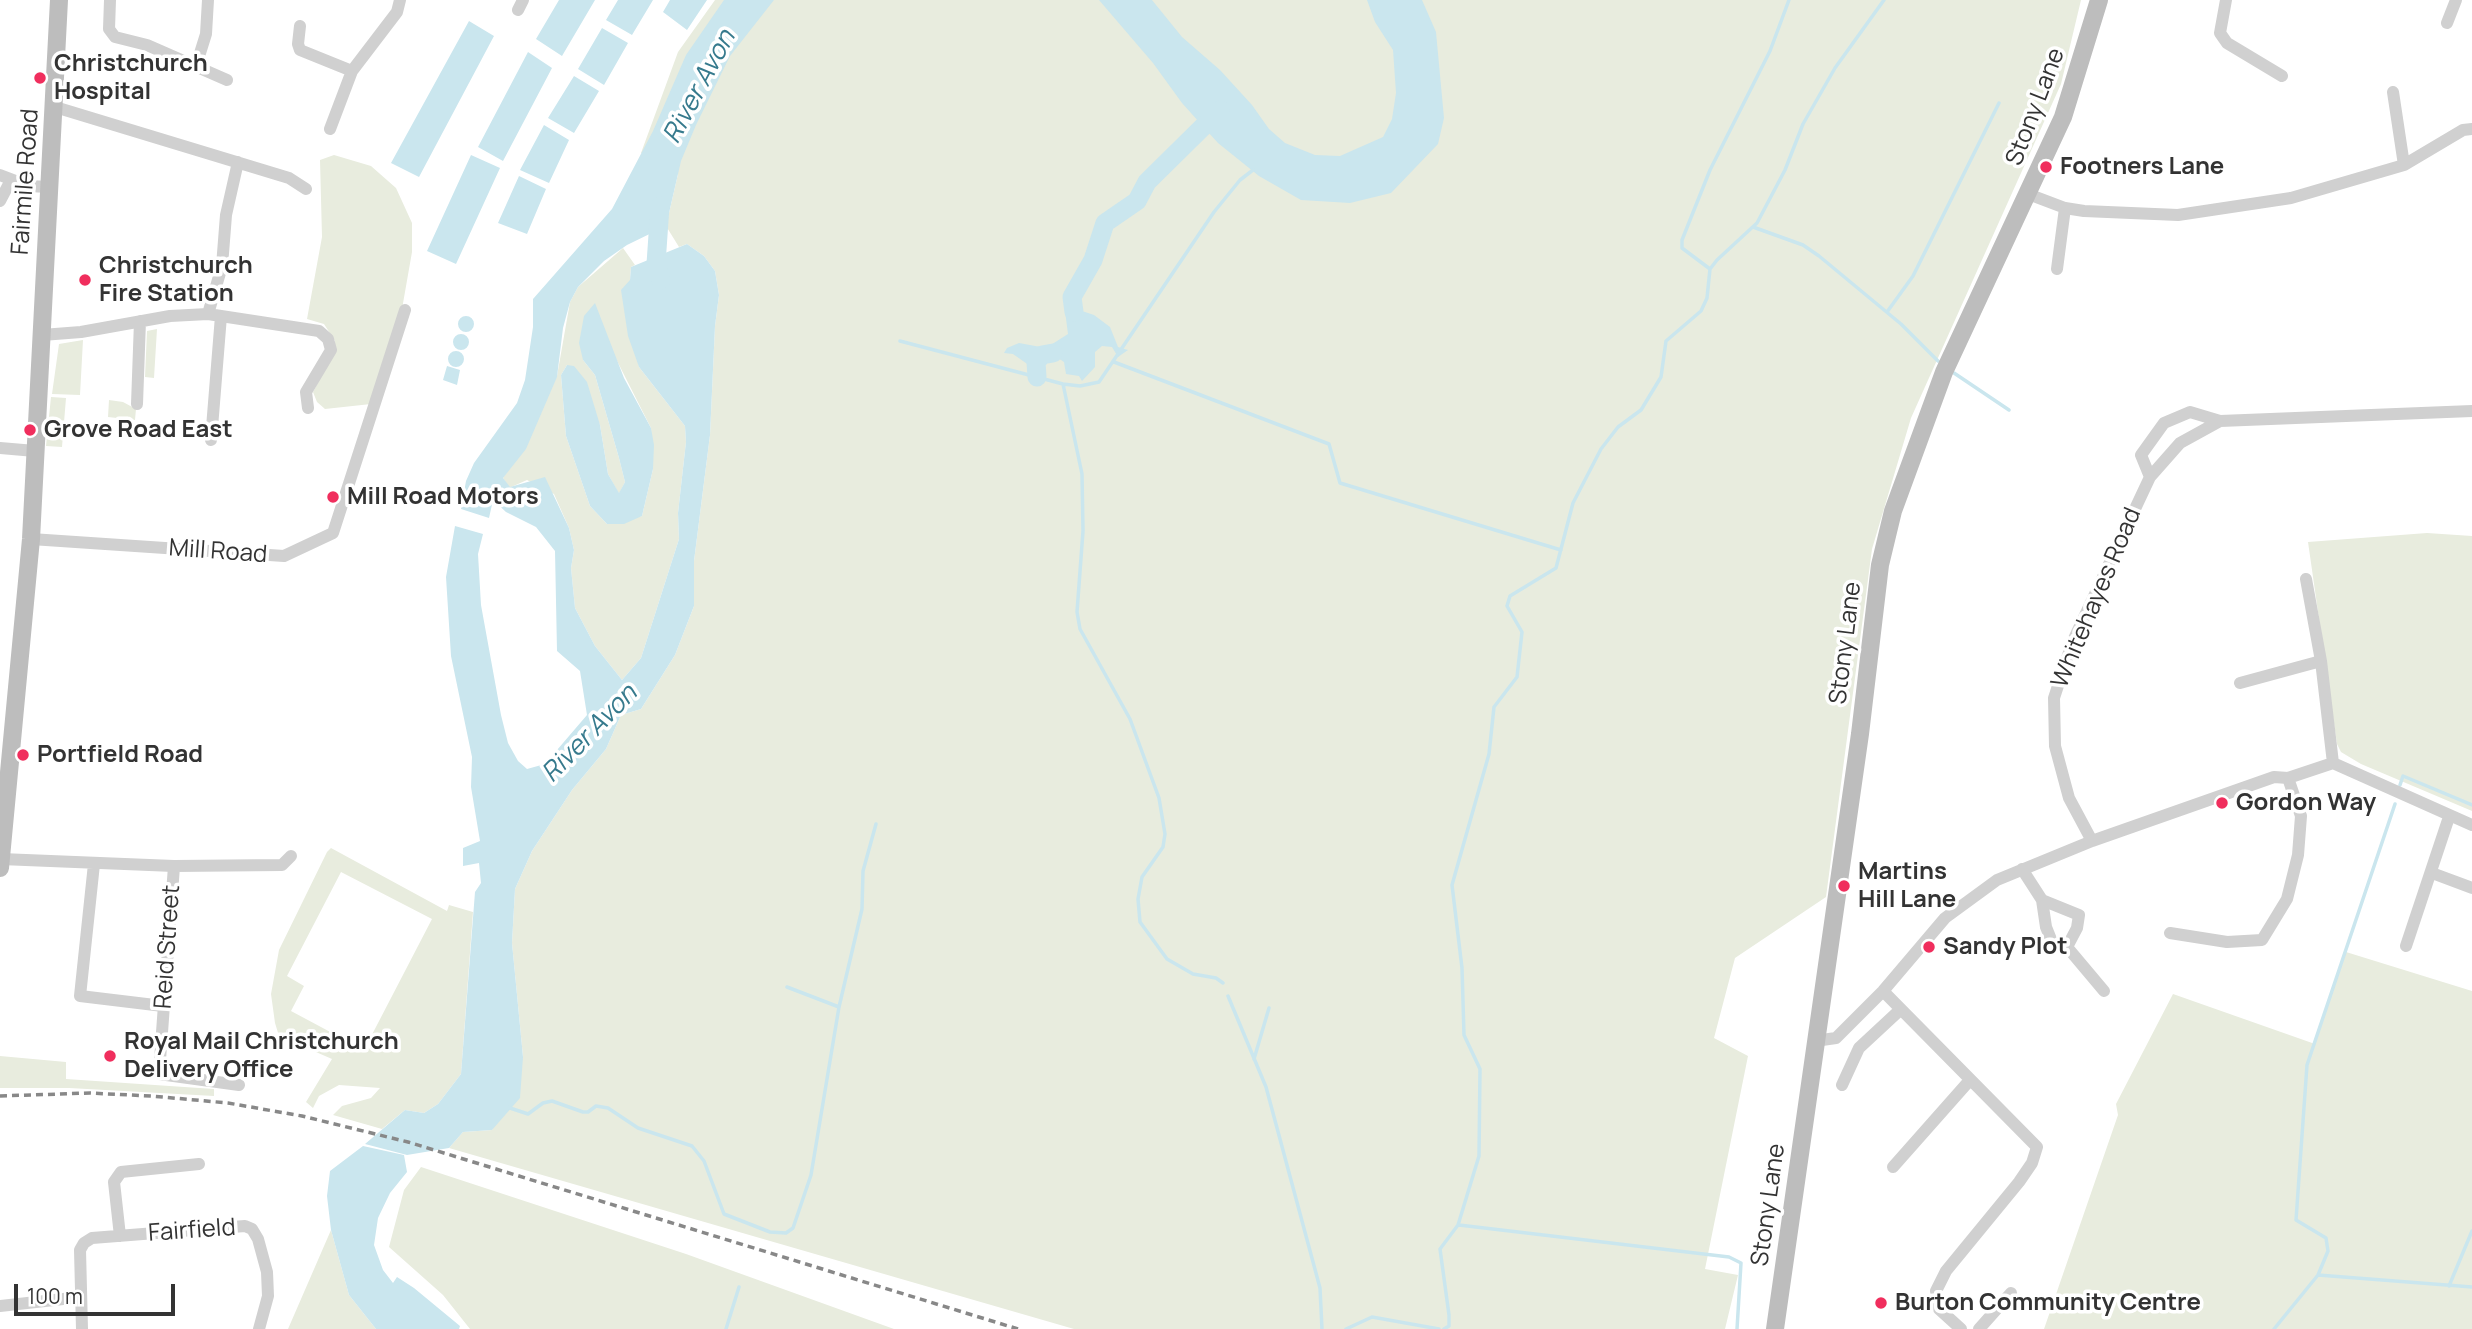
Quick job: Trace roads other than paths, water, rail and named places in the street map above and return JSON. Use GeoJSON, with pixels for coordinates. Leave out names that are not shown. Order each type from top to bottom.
{"type":"FeatureCollection","features":[{"type":"Feature","properties":{"kind":"main road","name":"Fairmile Road"},"geometry":{"type":"LineString","coordinates":[[0,868],[3,798],[31,539],[59,0]]}},
{"type":"Feature","properties":{"kind":"main road","name":"Stony Lane"},"geometry":{"type":"LineString","coordinates":[[1775,1329],[1860,734],[1880,565],[1893,511],[1944,372],[2063,117],[2099,0]]}},
{"type":"Feature","properties":{"kind":"street"},"geometry":{"type":"LineString","coordinates":[[110,0],[109,29],[115,37],[147,45],[227,80]]}},
{"type":"Feature","properties":{"kind":"street"},"geometry":{"type":"LineString","coordinates":[[196,66],[206,34],[208,0]]}},
{"type":"Feature","properties":{"kind":"street"},"geometry":{"type":"LineString","coordinates":[[330,129],[352,71],[397,12],[400,0]]}},
{"type":"Feature","properties":{"kind":"street"},"geometry":{"type":"LineString","coordinates":[[2226,0],[2220,33],[2227,43],[2282,76]]}},
{"type":"Feature","properties":{"kind":"street"},"geometry":{"type":"LineString","coordinates":[[2447,23],[2456,0]]}},
{"type":"Feature","properties":{"kind":"street"},"geometry":{"type":"LineString","coordinates":[[300,26],[300,50],[352,71]]}},
{"type":"Feature","properties":{"kind":"street"},"geometry":{"type":"LineString","coordinates":[[2393,92],[2404,165]]}},
{"type":"Feature","properties":{"kind":"street"},"geometry":{"type":"LineString","coordinates":[[55,107],[289,178],[306,189]]}},
{"type":"Feature","properties":{"kind":"street"},"geometry":{"type":"LineString","coordinates":[[2028,194],[2065,208],[2178,215],[2291,198],[2404,165],[2463,130],[2472,129]]}},
{"type":"Feature","properties":{"kind":"street"},"geometry":{"type":"LineString","coordinates":[[211,440],[215,315],[226,215],[238,162]]}},
{"type":"Feature","properties":{"kind":"street"},"geometry":{"type":"LineString","coordinates":[[0,201],[6,177],[29,186],[48,187]]}},
{"type":"Feature","properties":{"kind":"street"},"geometry":{"type":"LineString","coordinates":[[2057,269],[2065,208]]}},
{"type":"Feature","properties":{"kind":"street","name":"Mill Road"},"geometry":{"type":"LineString","coordinates":[[31,539],[284,556],[332,533],[405,310]]}},
{"type":"Feature","properties":{"kind":"street"},"geometry":{"type":"LineString","coordinates":[[42,335],[81,332],[141,321],[215,315],[314,330],[325,335],[331,350],[306,392],[308,408]]}},
{"type":"Feature","properties":{"kind":"street"},"geometry":{"type":"LineString","coordinates":[[136,404],[141,321]]}},
{"type":"Feature","properties":{"kind":"street","name":"Whitehayes Road"},"geometry":{"type":"LineString","coordinates":[[2150,477],[2141,455],[2164,423],[2190,412],[2220,421],[2472,411]]}},
{"type":"Feature","properties":{"kind":"street","name":"Whitehayes Road"},"geometry":{"type":"LineString","coordinates":[[2092,841],[2069,798],[2055,746],[2054,698],[2072,643],[2150,477],[2180,443],[2220,421]]}},
{"type":"Feature","properties":{"kind":"street"},"geometry":{"type":"LineString","coordinates":[[0,448],[35,451]]}},
{"type":"Feature","properties":{"kind":"street"},"geometry":{"type":"LineString","coordinates":[[2306,579],[2321,661],[2333,764]]}},
{"type":"Feature","properties":{"kind":"street"},"geometry":{"type":"LineString","coordinates":[[2240,683],[2321,661]]}},
{"type":"Feature","properties":{"kind":"street"},"geometry":{"type":"LineString","coordinates":[[1815,1041],[1836,1038],[1884,991],[1945,918],[1997,880],[2092,841],[2274,777],[2288,778],[2333,764],[2472,825]]}},
{"type":"Feature","properties":{"kind":"street"},"geometry":{"type":"LineString","coordinates":[[2170,933],[2227,942],[2262,940],[2287,899],[2298,855],[2301,816],[2288,778]]}},
{"type":"Feature","properties":{"kind":"street"},"geometry":{"type":"LineString","coordinates":[[2406,946],[2449,817]]}},
{"type":"Feature","properties":{"kind":"street","name":"Reid Street"},"geometry":{"type":"LineString","coordinates":[[1,859],[174,866],[282,865],[291,856]]}},
{"type":"Feature","properties":{"kind":"street"},"geometry":{"type":"LineString","coordinates":[[94,864],[80,996],[163,1006]]}},
{"type":"Feature","properties":{"kind":"street","name":"Reid Street"},"geometry":{"type":"LineString","coordinates":[[174,866],[159,1074],[239,1085]]}},
{"type":"Feature","properties":{"kind":"street"},"geometry":{"type":"LineString","coordinates":[[2022,869],[2042,900],[2046,927],[2054,947],[2067,947],[2104,991]]}},
{"type":"Feature","properties":{"kind":"street"},"geometry":{"type":"LineString","coordinates":[[2432,873],[2472,888]]}},
{"type":"Feature","properties":{"kind":"street"},"geometry":{"type":"LineString","coordinates":[[2042,900],[2079,915],[2077,928],[2067,947]]}},
{"type":"Feature","properties":{"kind":"street"},"geometry":{"type":"LineString","coordinates":[[1884,991],[2037,1147],[2032,1163],[2019,1182],[1946,1271],[1936,1291],[1939,1309],[1961,1329]]}},
{"type":"Feature","properties":{"kind":"street"},"geometry":{"type":"LineString","coordinates":[[1842,1085],[1859,1048],[1901,1009]]}},
{"type":"Feature","properties":{"kind":"street"},"geometry":{"type":"LineString","coordinates":[[1893,1167],[1970,1080]]}},
{"type":"Feature","properties":{"kind":"street"},"geometry":{"type":"LineString","coordinates":[[120,1236],[114,1182],[121,1172],[199,1164]]}},
{"type":"Feature","properties":{"kind":"street","name":"Fairfield"},"geometry":{"type":"LineString","coordinates":[[82,1329],[80,1250],[84,1243],[92,1238],[245,1226],[252,1229],[258,1239],[267,1272],[268,1296],[259,1329]]}},
{"type":"Feature","properties":{"kind":"street"},"geometry":{"type":"LineString","coordinates":[[1979,1329],[2011,1293]]}},
{"type":"Feature","properties":{"kind":"street"},"geometry":{"type":"LineString","coordinates":[[0,1306],[81,1297]]}},
{"type":"Feature","properties":{"kind":"water"},"geometry":{"type":"Polygon","coordinates":[[[559,0],[595,0],[562,56],[536,39],[559,0]]]}},
{"type":"Feature","properties":{"kind":"water"},"geometry":{"type":"Polygon","coordinates":[[[618,0],[653,0],[632,35],[606,20],[618,0]]]}},
{"type":"Feature","properties":{"kind":"water"},"geometry":{"type":"Polygon","coordinates":[[[670,0],[707,0],[687,30],[663,12],[670,0]]]}},
{"type":"Feature","properties":{"kind":"water"},"geometry":{"type":"Polygon","coordinates":[[[724,0],[774,0],[730,56],[696,125],[681,161],[666,226],[627,245],[604,261],[578,287],[570,302],[563,328],[557,377],[526,449],[503,478],[510,487],[545,477],[569,528],[574,550],[571,568],[575,608],[595,646],[622,680],[641,658],[679,539],[678,513],[686,442],[685,426],[639,367],[628,336],[621,290],[630,280],[631,267],[687,244],[704,256],[715,271],[719,295],[710,435],[694,561],[694,606],[675,655],[641,709],[621,715],[606,749],[572,790],[532,851],[515,889],[512,943],[523,1057],[520,1098],[492,1130],[463,1132],[449,1148],[407,1155],[365,1144],[405,1110],[424,1113],[438,1104],[461,1074],[475,892],[481,883],[479,863],[463,866],[463,848],[480,841],[471,787],[472,757],[451,656],[446,577],[455,526],[483,534],[478,554],[481,605],[501,715],[508,743],[518,761],[527,769],[545,764],[587,715],[580,671],[557,651],[555,551],[536,527],[506,512],[493,500],[489,518],[461,509],[466,481],[474,463],[517,403],[525,380],[533,327],[533,299],[612,209],[653,131],[686,55],[724,0]]]}},
{"type":"Feature","properties":{"kind":"water"},"geometry":{"type":"Polygon","coordinates":[[[1099,0],[1152,0],[1182,37],[1220,70],[1252,105],[1269,129],[1285,143],[1315,155],[1340,156],[1383,137],[1392,119],[1396,93],[1393,50],[1375,22],[1367,0],[1422,0],[1436,32],[1444,118],[1438,144],[1391,193],[1350,203],[1301,200],[1259,176],[1218,143],[1099,0]]]}},
{"type":"Feature","properties":{"kind":"water"},"geometry":{"type":"Polygon","coordinates":[[[469,21],[494,36],[419,177],[391,163],[469,21]]]}},
{"type":"Feature","properties":{"kind":"water"},"geometry":{"type":"Polygon","coordinates":[[[602,28],[628,43],[604,85],[578,69],[602,28]]]}},
{"type":"Feature","properties":{"kind":"water"},"geometry":{"type":"Polygon","coordinates":[[[528,52],[552,68],[503,161],[478,147],[528,52]]]}},
{"type":"Feature","properties":{"kind":"water"},"geometry":{"type":"Polygon","coordinates":[[[574,76],[599,91],[574,133],[548,118],[574,76]]]}},
{"type":"Feature","properties":{"kind":"water"},"geometry":{"type":"Polygon","coordinates":[[[544,125],[569,140],[549,183],[520,170],[544,125]]]}},
{"type":"Feature","properties":{"kind":"water"},"geometry":{"type":"Polygon","coordinates":[[[471,155],[500,168],[456,264],[427,251],[471,155]]]}},
{"type":"Feature","properties":{"kind":"water"},"geometry":{"type":"Polygon","coordinates":[[[519,176],[546,189],[527,234],[498,223],[519,176]]]}},
{"type":"Feature","properties":{"kind":"water"},"geometry":{"type":"Polygon","coordinates":[[[1074,287],[1078,292],[1076,309],[1094,315],[1110,327],[1118,347],[1128,350],[1118,357],[1112,347],[1102,346],[1095,352],[1095,367],[1082,381],[1079,376],[1066,374],[1064,362],[1058,358],[1047,358],[1038,368],[1033,368],[1013,354],[1004,353],[1007,348],[1019,343],[1046,348],[1068,334],[1064,303],[1074,287]]]}},
{"type":"Feature","properties":{"kind":"water"},"geometry":{"type":"Polygon","coordinates":[[[595,303],[624,378],[651,428],[654,445],[653,469],[642,516],[624,524],[607,524],[590,506],[566,436],[561,375],[567,365],[574,366],[587,382],[600,425],[608,474],[619,493],[625,482],[619,458],[595,375],[583,360],[579,343],[584,316],[595,303]]]}},
{"type":"Feature","properties":{"kind":"water"},"geometry":{"type":"Polygon","coordinates":[[[466,316],[472,318],[472,330],[466,332],[460,330],[458,324],[460,318],[466,316]]]}},
{"type":"Feature","properties":{"kind":"water"},"geometry":{"type":"Polygon","coordinates":[[[461,334],[467,336],[467,348],[461,350],[455,348],[453,342],[455,336],[461,334]]]}},
{"type":"Feature","properties":{"kind":"water"},"geometry":{"type":"Polygon","coordinates":[[[456,351],[462,353],[462,365],[456,367],[450,365],[448,359],[450,353],[456,351]]]}},
{"type":"Feature","properties":{"kind":"water"},"geometry":{"type":"Polygon","coordinates":[[[447,366],[460,370],[457,385],[443,380],[447,366]]]}},
{"type":"Feature","properties":{"kind":"water"},"geometry":{"type":"Polygon","coordinates":[[[363,1146],[404,1155],[407,1172],[390,1193],[378,1218],[374,1245],[383,1270],[393,1283],[397,1277],[414,1288],[460,1326],[459,1329],[376,1329],[349,1295],[331,1230],[327,1196],[330,1171],[363,1146]]]}},
{"type":"Feature","properties":{"kind":"waterway"},"geometry":{"type":"LineString","coordinates":[[1710,269],[1682,248],[1682,240],[1710,170],[1770,51],[1789,0]]}},
{"type":"Feature","properties":{"kind":"waterway"},"geometry":{"type":"LineString","coordinates":[[1444,1329],[1449,1326],[1449,1315],[1440,1249],[1458,1225],[1479,1156],[1480,1069],[1464,1035],[1462,968],[1452,885],[1489,754],[1494,707],[1517,677],[1522,632],[1507,606],[1510,596],[1556,568],[1573,503],[1601,449],[1618,427],[1641,410],[1661,377],[1666,341],[1701,311],[1707,298],[1710,269],[1757,223],[1785,170],[1803,124],[1835,68],[1884,0]]}},
{"type":"Feature","properties":{"kind":"waterway"},"geometry":{"type":"LineString","coordinates":[[1887,312],[1913,276],[1999,103]]}},
{"type":"Feature","properties":{"kind":"waterway","name":"River Avon"},"geometry":{"type":"LineString","coordinates":[[1074,312],[1072,297],[1093,260],[1105,223],[1137,201],[1147,182],[1220,110]]}},
{"type":"Feature","properties":{"kind":"waterway"},"geometry":{"type":"LineString","coordinates":[[900,341],[1063,384],[1080,386],[1099,382],[1214,212],[1240,180],[1253,170]]}},
{"type":"Feature","properties":{"kind":"waterway","name":"River Avon"},"geometry":{"type":"LineString","coordinates":[[660,206],[656,264],[661,280]]}},
{"type":"Feature","properties":{"kind":"waterway"},"geometry":{"type":"LineString","coordinates":[[1753,227],[1803,245],[1819,256],[1901,324],[1938,361]]}},
{"type":"Feature","properties":{"kind":"waterway","name":"River Avon"},"geometry":{"type":"LineString","coordinates":[[1037,377],[1036,362],[1042,355],[1053,353]]}},
{"type":"Feature","properties":{"kind":"waterway"},"geometry":{"type":"LineString","coordinates":[[1114,362],[1329,444],[1340,483],[1561,550]]}},
{"type":"Feature","properties":{"kind":"waterway"},"geometry":{"type":"LineString","coordinates":[[1954,373],[2009,410]]}},
{"type":"Feature","properties":{"kind":"waterway"},"geometry":{"type":"LineString","coordinates":[[1063,384],[1082,474],[1083,531],[1077,612],[1080,629],[1130,719],[1159,798],[1165,834],[1163,847],[1142,877],[1138,899],[1140,922],[1167,959],[1193,974],[1216,978],[1223,983]]}},
{"type":"Feature","properties":{"kind":"waterway"},"geometry":{"type":"LineString","coordinates":[[2400,785],[2403,776],[2472,805]]}},
{"type":"Feature","properties":{"kind":"waterway"},"geometry":{"type":"LineString","coordinates":[[2274,1329],[2318,1275],[2328,1251],[2326,1238],[2296,1220],[2307,1065],[2395,804]]}},
{"type":"Feature","properties":{"kind":"waterway"},"geometry":{"type":"LineString","coordinates":[[507,1107],[528,1114],[543,1103],[552,1101],[583,1112],[596,1106],[608,1108],[638,1128],[692,1146],[704,1161],[724,1214],[770,1232],[786,1233],[793,1228],[811,1175],[839,1007],[862,909],[863,871],[876,824]]}},
{"type":"Feature","properties":{"kind":"waterway"},"geometry":{"type":"LineString","coordinates":[[787,987],[839,1007]]}},
{"type":"Feature","properties":{"kind":"waterway"},"geometry":{"type":"LineString","coordinates":[[1228,996],[1266,1087],[1320,1288],[1322,1329]]}},
{"type":"Feature","properties":{"kind":"waterway"},"geometry":{"type":"LineString","coordinates":[[1254,1059],[1269,1008]]}},
{"type":"Feature","properties":{"kind":"waterway"},"geometry":{"type":"LineString","coordinates":[[1459,1225],[1729,1257],[1741,1263],[1737,1329]]}},
{"type":"Feature","properties":{"kind":"waterway"},"geometry":{"type":"LineString","coordinates":[[2449,1286],[2472,1231]]}},
{"type":"Feature","properties":{"kind":"waterway"},"geometry":{"type":"LineString","coordinates":[[2318,1275],[2472,1287]]}},
{"type":"Feature","properties":{"kind":"waterway"},"geometry":{"type":"LineString","coordinates":[[726,1329],[739,1287]]}},
{"type":"Feature","properties":{"kind":"waterway"},"geometry":{"type":"LineString","coordinates":[[1346,1329],[1372,1317],[1439,1329]]}},
{"type":"Feature","properties":{"kind":"railway"},"geometry":{"type":"LineString","coordinates":[[0,1096],[90,1093],[151,1096],[228,1103],[302,1116],[408,1142],[1018,1329]]}},
{"type":"Feature","properties":{"kind":"place","name":"Christchurch Hospital"},"geometry":{"type":"Point","coordinates":[40,78]}},
{"type":"Feature","properties":{"kind":"place","name":"Footners Lane"},"geometry":{"type":"Point","coordinates":[2046,167]}},
{"type":"Feature","properties":{"kind":"place","name":"Christchurch Fire Station"},"geometry":{"type":"Point","coordinates":[85,280]}},
{"type":"Feature","properties":{"kind":"place","name":"Grove Road East"},"geometry":{"type":"Point","coordinates":[30,430]}},
{"type":"Feature","properties":{"kind":"place","name":"Mill Road Motors"},"geometry":{"type":"Point","coordinates":[333,497]}},
{"type":"Feature","properties":{"kind":"place","name":"Portfield Road"},"geometry":{"type":"Point","coordinates":[23,755]}},
{"type":"Feature","properties":{"kind":"place","name":"Gordon Way"},"geometry":{"type":"Point","coordinates":[2222,803]}},
{"type":"Feature","properties":{"kind":"place","name":"Martins Hill Lane"},"geometry":{"type":"Point","coordinates":[1844,886]}},
{"type":"Feature","properties":{"kind":"place","name":"Sandy Plot"},"geometry":{"type":"Point","coordinates":[1929,947]}},
{"type":"Feature","properties":{"kind":"place","name":"Royal Mail Christchurch Delivery Office"},"geometry":{"type":"Point","coordinates":[110,1056]}},
{"type":"Feature","properties":{"kind":"place","name":"Burton Community Centre"},"geometry":{"type":"Point","coordinates":[1881,1303]}}]}
